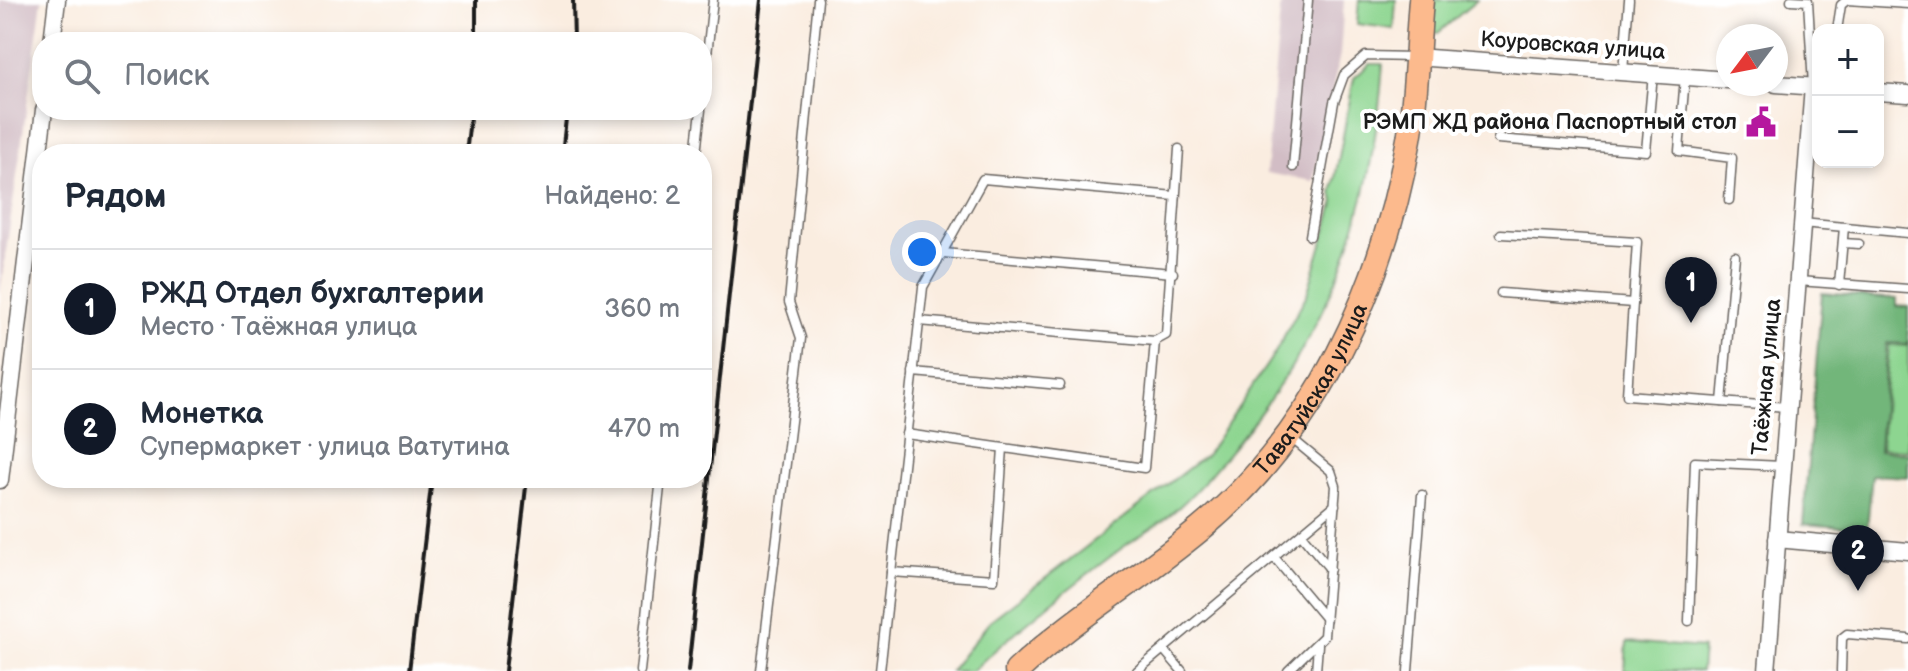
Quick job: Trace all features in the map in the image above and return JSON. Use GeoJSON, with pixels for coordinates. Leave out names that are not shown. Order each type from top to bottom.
{"type":"FeatureCollection","features":[{"type":"Feature","properties":{"kind":"main road","name":"Таватуйская улица"},"geometry":{"type":"LineString","coordinates":[[1017,671],[1200,529],[1244,488],[1288,436],[1333,366],[1367,294],[1409,137],[1421,0]]}},
{"type":"Feature","properties":{"kind":"street"},"geometry":{"type":"LineString","coordinates":[[53,32],[57,0]]}},
{"type":"Feature","properties":{"kind":"street","name":"Коуровская улица"},"geometry":{"type":"LineString","coordinates":[[1416,57],[1716,79]]}},
{"type":"Feature","properties":{"kind":"street"},"geometry":{"type":"LineString","coordinates":[[1788,85],[1812,87]]}},
{"type":"Feature","properties":{"kind":"street"},"geometry":{"type":"LineString","coordinates":[[1884,92],[1908,94]]}},
{"type":"Feature","properties":{"kind":"street","name":"Таёжная улица"},"geometry":{"type":"LineString","coordinates":[[1767,671],[1814,96]]}},
{"type":"Feature","properties":{"kind":"street"},"geometry":{"type":"LineString","coordinates":[[40,144],[43,120]]}},
{"type":"Feature","properties":{"kind":"street"},"geometry":{"type":"LineString","coordinates":[[0,480],[32,211]]}},
{"type":"Feature","properties":{"kind":"street"},"geometry":{"type":"LineString","coordinates":[[1777,539],[1908,551]]}},
{"type":"Feature","properties":{"kind":"lane"},"geometry":{"type":"LineString","coordinates":[[709,32],[713,0]]}},
{"type":"Feature","properties":{"kind":"lane"},"geometry":{"type":"LineString","coordinates":[[761,671],[801,338],[789,302],[818,0]]}},
{"type":"Feature","properties":{"kind":"lane"},"geometry":{"type":"LineString","coordinates":[[1293,167],[1308,0]]}},
{"type":"Feature","properties":{"kind":"lane"},"geometry":{"type":"LineString","coordinates":[[1623,71],[1629,0]]}},
{"type":"Feature","properties":{"kind":"lane"},"geometry":{"type":"LineString","coordinates":[[1791,0],[1808,1],[1812,50]]}},
{"type":"Feature","properties":{"kind":"lane"},"geometry":{"type":"LineString","coordinates":[[1838,24],[1841,2],[1847,0],[1908,4]]}},
{"type":"Feature","properties":{"kind":"lane"},"geometry":{"type":"LineString","coordinates":[[1310,236],[1334,102],[1344,75],[1366,56],[1416,57]]}},
{"type":"Feature","properties":{"kind":"lane"},"geometry":{"type":"LineString","coordinates":[[1498,139],[1646,151],[1653,73]]}},
{"type":"Feature","properties":{"kind":"lane"},"geometry":{"type":"LineString","coordinates":[[1685,75],[1679,151],[1732,158],[1729,200]]}},
{"type":"Feature","properties":{"kind":"lane"},"geometry":{"type":"LineString","coordinates":[[697,144],[700,120]]}},
{"type":"Feature","properties":{"kind":"lane"},"geometry":{"type":"LineString","coordinates":[[919,321],[1155,341],[1166,335],[1173,273],[1179,149]]}},
{"type":"Feature","properties":{"kind":"lane"},"geometry":{"type":"LineString","coordinates":[[880,671],[923,287],[983,179],[1175,196]]}},
{"type":"Feature","properties":{"kind":"lane"},"geometry":{"type":"LineString","coordinates":[[1802,223],[1908,233]]}},
{"type":"Feature","properties":{"kind":"lane"},"geometry":{"type":"LineString","coordinates":[[1839,285],[1844,227]]}},
{"type":"Feature","properties":{"kind":"lane"},"geometry":{"type":"LineString","coordinates":[[1501,234],[1637,242],[1627,395],[1787,407]]}},
{"type":"Feature","properties":{"kind":"lane"},"geometry":{"type":"LineString","coordinates":[[1843,243],[1859,244]]}},
{"type":"Feature","properties":{"kind":"lane"},"geometry":{"type":"LineString","coordinates":[[943,253],[1173,273]]}},
{"type":"Feature","properties":{"kind":"lane"},"geometry":{"type":"LineString","coordinates":[[1722,402],[1735,256]]}},
{"type":"Feature","properties":{"kind":"lane"},"geometry":{"type":"LineString","coordinates":[[1798,281],[1908,289]]}},
{"type":"Feature","properties":{"kind":"lane"},"geometry":{"type":"LineString","coordinates":[[1501,293],[1633,303]]}},
{"type":"Feature","properties":{"kind":"lane"},"geometry":{"type":"LineString","coordinates":[[906,434],[1144,468],[1155,341]]}},
{"type":"Feature","properties":{"kind":"lane"},"geometry":{"type":"LineString","coordinates":[[913,372],[1060,385]]}},
{"type":"Feature","properties":{"kind":"lane"},"geometry":{"type":"LineString","coordinates":[[1288,436],[1333,474],[1335,505],[1324,636],[1288,671]]}},
{"type":"Feature","properties":{"kind":"lane"},"geometry":{"type":"LineString","coordinates":[[891,572],[994,579],[1003,448]]}},
{"type":"Feature","properties":{"kind":"lane"},"geometry":{"type":"LineString","coordinates":[[1689,621],[1695,462],[1782,466]]}},
{"type":"Feature","properties":{"kind":"lane"},"geometry":{"type":"LineString","coordinates":[[640,671],[660,488]]}},
{"type":"Feature","properties":{"kind":"lane"},"geometry":{"type":"LineString","coordinates":[[1408,671],[1422,495]]}},
{"type":"Feature","properties":{"kind":"lane"},"geometry":{"type":"LineString","coordinates":[[1137,671],[1335,505]]}},
{"type":"Feature","properties":{"kind":"lane"},"geometry":{"type":"LineString","coordinates":[[1301,534],[1330,569]]}},
{"type":"Feature","properties":{"kind":"lane"},"geometry":{"type":"LineString","coordinates":[[1274,557],[1326,619]]}},
{"type":"Feature","properties":{"kind":"lane"},"geometry":{"type":"LineString","coordinates":[[1841,671],[1842,638],[1847,634],[1908,639]]}},
{"type":"Feature","properties":{"kind":"lane"},"geometry":{"type":"LineString","coordinates":[[1316,671],[1318,645]]}},
{"type":"Feature","properties":{"kind":"lane"},"geometry":{"type":"LineString","coordinates":[[1164,650],[1182,671]]}},
{"type":"Feature","properties":{"kind":"shaded area"},"geometry":{"type":"Polygon","coordinates":[[[0,0],[42,0],[37,32],[32,32],[32,70],[0,293],[0,0]]]}},
{"type":"Feature","properties":{"kind":"shaded area"},"geometry":{"type":"Polygon","coordinates":[[[1281,0],[1344,0],[1340,54],[1313,181],[1266,173],[1281,0]]]}},
{"type":"Feature","properties":{"kind":"green space"},"geometry":{"type":"Polygon","coordinates":[[[1359,0],[1396,0],[1394,29],[1357,24],[1359,0]]]}},
{"type":"Feature","properties":{"kind":"green space"},"geometry":{"type":"Polygon","coordinates":[[[1435,0],[1477,0],[1438,33],[1432,32],[1435,0]]]}},
{"type":"Feature","properties":{"kind":"green space"},"geometry":{"type":"Polygon","coordinates":[[[1370,64],[1383,64],[1378,118],[1357,220],[1321,313],[1297,358],[1268,402],[1212,472],[1172,513],[1064,592],[972,671],[950,671],[991,620],[1207,454],[1276,351],[1307,294],[1335,201],[1332,194],[1354,78],[1370,64]]]}},
{"type":"Feature","properties":{"kind":"green space"},"geometry":{"type":"Polygon","coordinates":[[[1822,293],[1897,299],[1897,306],[1908,307],[1908,344],[1887,343],[1879,450],[1908,453],[1908,477],[1872,475],[1867,529],[1803,524],[1822,293]]]}},
{"type":"Feature","properties":{"kind":"green space"},"geometry":{"type":"Polygon","coordinates":[[[1889,345],[1908,346],[1908,450],[1881,448],[1889,345]]]}},
{"type":"Feature","properties":{"kind":"green space"},"geometry":{"type":"Polygon","coordinates":[[[1627,642],[1703,648],[1701,671],[1625,671],[1627,642]]]}},
{"type":"Feature","properties":{"kind":"railway"},"geometry":{"type":"LineString","coordinates":[[476,0],[476,32]]}},
{"type":"Feature","properties":{"kind":"railway"},"geometry":{"type":"LineString","coordinates":[[573,0],[574,32]]}},
{"type":"Feature","properties":{"kind":"railway"},"geometry":{"type":"LineString","coordinates":[[712,450],[761,0]]}},
{"type":"Feature","properties":{"kind":"railway"},"geometry":{"type":"LineString","coordinates":[[467,144],[470,120]]}},
{"type":"Feature","properties":{"kind":"railway"},"geometry":{"type":"LineString","coordinates":[[563,144],[566,120]]}},
{"type":"Feature","properties":{"kind":"railway"},"geometry":{"type":"LineString","coordinates":[[409,671],[431,488]]}},
{"type":"Feature","properties":{"kind":"railway"},"geometry":{"type":"LineString","coordinates":[[505,671],[526,488]]}},
{"type":"Feature","properties":{"kind":"railway"},"geometry":{"type":"LineString","coordinates":[[688,671],[708,488]]}},
{"type":"Feature","properties":{"kind":"place","name":"РЭМП ЖД района Паспортный стол"},"geometry":{"type":"Point","coordinates":[1761,122]}},
{"type":"Feature","properties":{"kind":"place","name":"РЖД Отдел бухгалтерии"},"geometry":{"type":"Point","coordinates":[1691,323]}},
{"type":"Feature","properties":{"kind":"place","name":"Монетка"},"geometry":{"type":"Point","coordinates":[1858,591]}}]}
